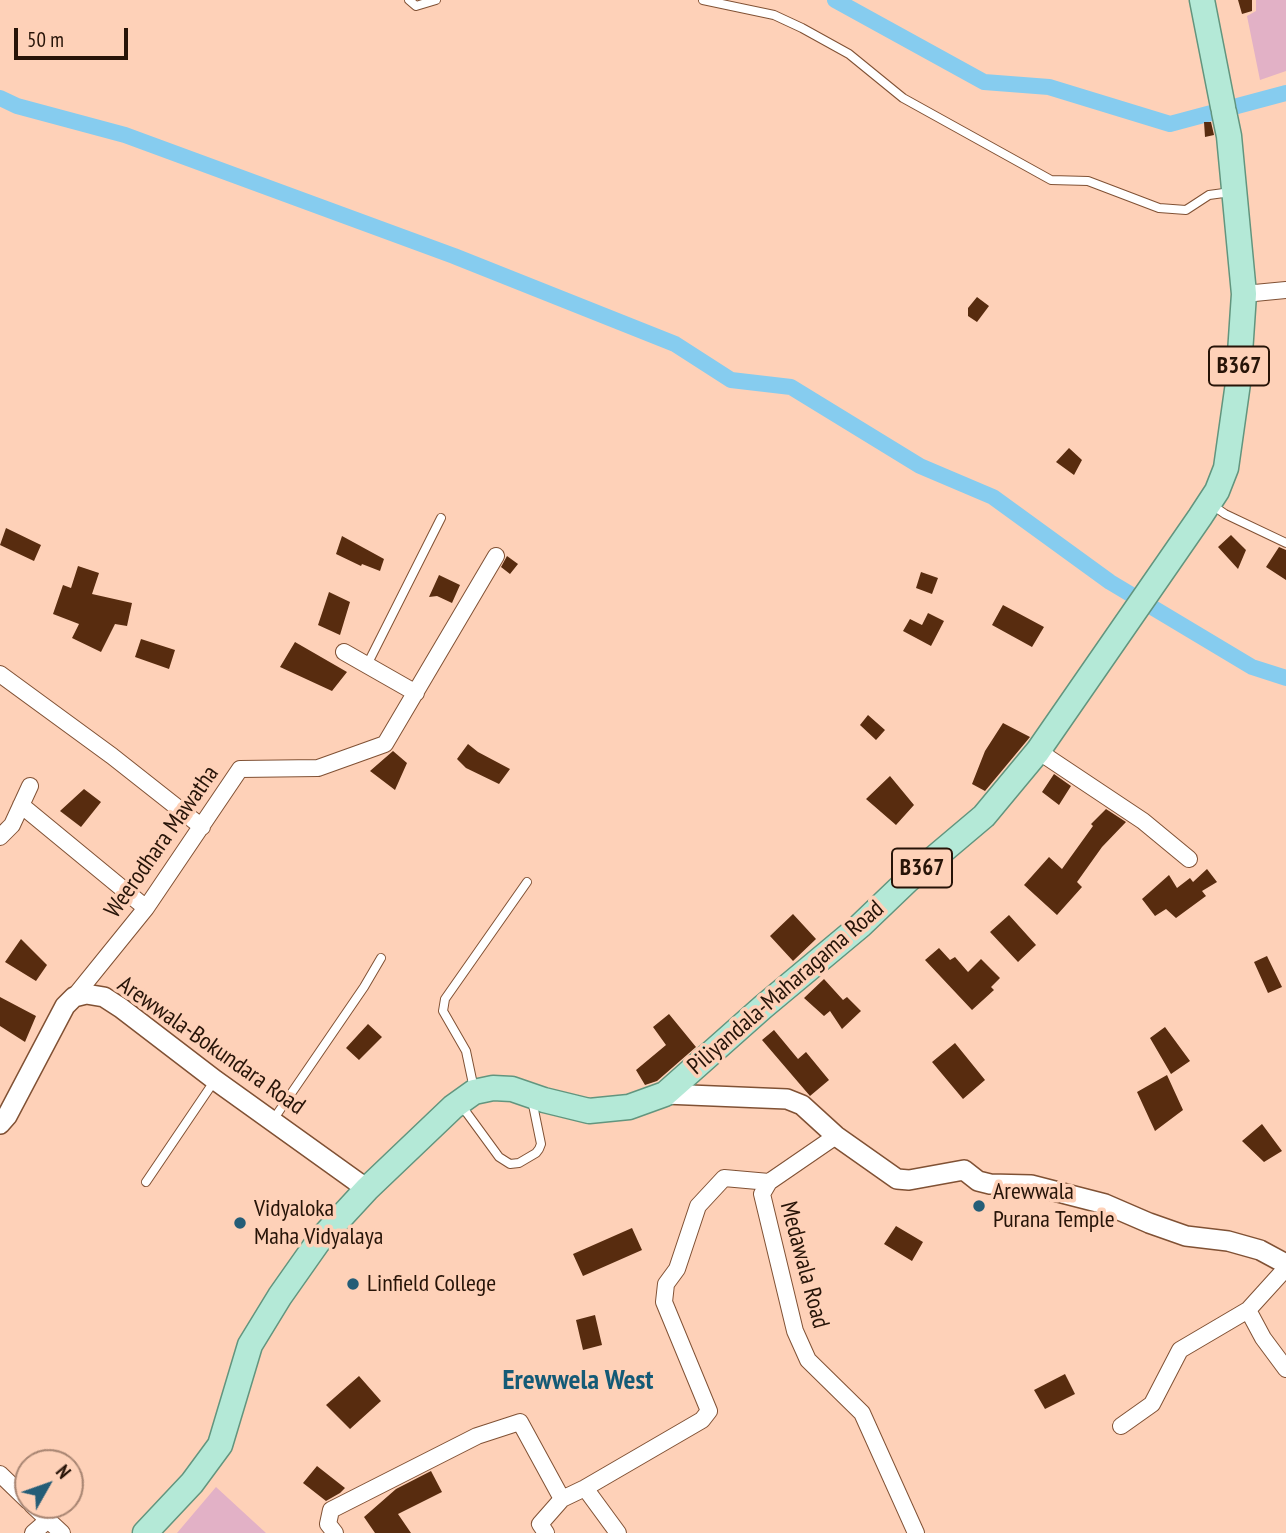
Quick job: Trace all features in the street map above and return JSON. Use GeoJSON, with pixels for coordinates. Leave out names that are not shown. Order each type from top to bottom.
{"type":"FeatureCollection","features":[{"type":"Feature","properties":{"kind":"main road","name":"Piliyandala-Maharagama Road"},"geometry":{"type":"LineString","coordinates":[[466,1097],[504,1087],[589,1111],[609,1111],[665,1094],[984,816],[1038,751],[1210,503],[1226,468],[1231,441],[1244,294],[1223,109],[1202,0]]}},
{"type":"Feature","properties":{"kind":"main road"},"geometry":{"type":"LineString","coordinates":[[145,1533],[192,1483],[220,1445],[250,1345],[317,1242],[367,1189],[466,1097]]}},
{"type":"Feature","properties":{"kind":"street"},"geometry":{"type":"LineString","coordinates":[[1244,294],[1286,290]]}},
{"type":"Feature","properties":{"kind":"street","name":"Weerodhara Mawatha"},"geometry":{"type":"LineString","coordinates":[[74,997],[146,908],[240,769],[318,768],[385,744],[496,556]]}},
{"type":"Feature","properties":{"kind":"street"},"geometry":{"type":"LineString","coordinates":[[344,652],[416,693]]}},
{"type":"Feature","properties":{"kind":"street"},"geometry":{"type":"LineString","coordinates":[[0,674],[112,756],[202,827]]}},
{"type":"Feature","properties":{"kind":"street"},"geometry":{"type":"LineString","coordinates":[[1038,751],[1143,821],[1189,859]]}},
{"type":"Feature","properties":{"kind":"street"},"geometry":{"type":"LineString","coordinates":[[0,837],[12,825],[30,786]]}},
{"type":"Feature","properties":{"kind":"street"},"geometry":{"type":"LineString","coordinates":[[21,806],[146,908]]}},
{"type":"Feature","properties":{"kind":"street","name":"Arewwala-Bokundara Road"},"geometry":{"type":"LineString","coordinates":[[74,997],[86,994],[104,997],[121,1007],[215,1080],[367,1189]]}},
{"type":"Feature","properties":{"kind":"street"},"geometry":{"type":"LineString","coordinates":[[0,1124],[7,1116],[55,1021],[74,997]]}},
{"type":"Feature","properties":{"kind":"street"},"geometry":{"type":"LineString","coordinates":[[665,1094],[787,1099],[802,1105],[836,1136],[897,1179],[909,1180],[964,1170],[978,1181],[1031,1185],[1105,1204],[1186,1236],[1228,1241],[1260,1250],[1286,1266],[1271,1287],[1248,1310],[1180,1350],[1152,1404],[1121,1426]]}},
{"type":"Feature","properties":{"kind":"street","name":"Medawala Road"},"geometry":{"type":"LineString","coordinates":[[836,1136],[769,1182],[762,1194],[795,1331],[808,1360],[862,1413],[916,1533]]}},
{"type":"Feature","properties":{"kind":"street"},"geometry":{"type":"LineString","coordinates":[[546,1533],[540,1524],[562,1499],[702,1420],[709,1411],[664,1302],[666,1284],[677,1269],[698,1206],[724,1178],[769,1182]]}},
{"type":"Feature","properties":{"kind":"street"},"geometry":{"type":"LineString","coordinates":[[1248,1310],[1286,1368]]}},
{"type":"Feature","properties":{"kind":"street"},"geometry":{"type":"LineString","coordinates":[[335,1533],[328,1524],[331,1510],[477,1436],[520,1422],[562,1499]]}},
{"type":"Feature","properties":{"kind":"street"},"geometry":{"type":"LineString","coordinates":[[0,1474],[14,1488]]}},
{"type":"Feature","properties":{"kind":"street"},"geometry":{"type":"LineString","coordinates":[[585,1488],[618,1533]]}},
{"type":"Feature","properties":{"kind":"street"},"geometry":{"type":"LineString","coordinates":[[33,1533],[48,1520],[62,1533]]}},
{"type":"Feature","properties":{"kind":"lane"},"geometry":{"type":"LineString","coordinates":[[409,0],[416,6],[436,0]]}},
{"type":"Feature","properties":{"kind":"lane"},"geometry":{"type":"LineString","coordinates":[[703,0],[774,15],[802,27],[849,54],[903,98],[1051,180],[1088,181],[1160,208],[1186,210],[1209,195],[1234,191]]}},
{"type":"Feature","properties":{"kind":"lane"},"geometry":{"type":"LineString","coordinates":[[1210,503],[1225,514],[1286,543]]}},
{"type":"Feature","properties":{"kind":"lane"},"geometry":{"type":"LineString","coordinates":[[368,665],[441,518]]}},
{"type":"Feature","properties":{"kind":"lane"},"geometry":{"type":"LineString","coordinates":[[527,882],[445,999],[443,1011],[467,1051],[466,1097],[499,1157],[510,1164],[519,1163],[539,1149],[541,1144],[531,1095]]}},
{"type":"Feature","properties":{"kind":"lane"},"geometry":{"type":"LineString","coordinates":[[273,1120],[381,958]]}},
{"type":"Feature","properties":{"kind":"lane"},"geometry":{"type":"LineString","coordinates":[[146,1182],[215,1080]]}},
{"type":"Feature","properties":{"kind":"shaded area"},"geometry":{"type":"Polygon","coordinates":[[[1256,0],[1286,0],[1286,71],[1260,80],[1247,16],[1256,11],[1256,0]]]}},
{"type":"Feature","properties":{"kind":"shaded area"},"geometry":{"type":"Polygon","coordinates":[[[216,1487],[266,1533],[177,1533],[216,1487]]]}},
{"type":"Feature","properties":{"kind":"building"},"geometry":{"type":"Polygon","coordinates":[[[1238,0],[1252,0],[1252,11],[1242,14],[1238,0]]]}},
{"type":"Feature","properties":{"kind":"building"},"geometry":{"type":"Polygon","coordinates":[[[1204,122],[1211,122],[1214,135],[1205,137],[1204,122]]]}},
{"type":"Feature","properties":{"kind":"building"},"geometry":{"type":"Polygon","coordinates":[[[977,297],[989,306],[977,322],[968,316],[968,308],[977,297]]]}},
{"type":"Feature","properties":{"kind":"building"},"geometry":{"type":"Polygon","coordinates":[[[1069,448],[1082,460],[1074,475],[1056,462],[1069,448]]]}},
{"type":"Feature","properties":{"kind":"building"},"geometry":{"type":"Polygon","coordinates":[[[6,528],[41,545],[34,561],[0,545],[6,528]]]}},
{"type":"Feature","properties":{"kind":"building"},"geometry":{"type":"Polygon","coordinates":[[[1231,535],[1246,550],[1238,569],[1218,547],[1231,535]]]}},
{"type":"Feature","properties":{"kind":"building"},"geometry":{"type":"Polygon","coordinates":[[[342,536],[384,559],[380,571],[362,564],[361,566],[336,554],[342,536]]]}},
{"type":"Feature","properties":{"kind":"building"},"geometry":{"type":"Polygon","coordinates":[[[1279,547],[1286,550],[1286,580],[1266,567],[1279,547]]]}},
{"type":"Feature","properties":{"kind":"building"},"geometry":{"type":"Polygon","coordinates":[[[507,556],[518,564],[510,574],[501,567],[507,556]]]}},
{"type":"Feature","properties":{"kind":"building"},"geometry":{"type":"Polygon","coordinates":[[[78,566],[99,573],[92,594],[132,603],[127,626],[115,624],[101,652],[72,638],[79,624],[53,614],[63,585],[71,588],[78,566]]]}},
{"type":"Feature","properties":{"kind":"building"},"geometry":{"type":"Polygon","coordinates":[[[921,572],[938,578],[932,594],[916,588],[921,572]]]}},
{"type":"Feature","properties":{"kind":"building"},"geometry":{"type":"Polygon","coordinates":[[[439,575],[460,585],[452,603],[437,596],[429,597],[439,575]]]}},
{"type":"Feature","properties":{"kind":"building"},"geometry":{"type":"Polygon","coordinates":[[[329,592],[350,602],[340,635],[318,625],[329,592]]]}},
{"type":"Feature","properties":{"kind":"building"},"geometry":{"type":"Polygon","coordinates":[[[1003,605],[1044,627],[1032,647],[992,625],[1003,605]]]}},
{"type":"Feature","properties":{"kind":"building"},"geometry":{"type":"Polygon","coordinates":[[[928,613],[944,621],[931,646],[903,631],[910,619],[922,625],[928,613]]]}},
{"type":"Feature","properties":{"kind":"building"},"geometry":{"type":"Polygon","coordinates":[[[141,639],[175,650],[169,669],[135,657],[141,639]]]}},
{"type":"Feature","properties":{"kind":"building"},"geometry":{"type":"Polygon","coordinates":[[[295,642],[347,672],[332,691],[280,667],[295,642]]]}},
{"type":"Feature","properties":{"kind":"building"},"geometry":{"type":"Polygon","coordinates":[[[868,715],[885,730],[876,740],[860,725],[868,715]]]}},
{"type":"Feature","properties":{"kind":"building"},"geometry":{"type":"Polygon","coordinates":[[[1003,723],[1030,737],[985,791],[972,784],[985,751],[1003,723]]]}},
{"type":"Feature","properties":{"kind":"building"},"geometry":{"type":"Polygon","coordinates":[[[468,744],[510,769],[499,784],[466,768],[457,759],[468,744]]]}},
{"type":"Feature","properties":{"kind":"building"},"geometry":{"type":"Polygon","coordinates":[[[393,751],[407,763],[395,790],[370,771],[393,751]]]}},
{"type":"Feature","properties":{"kind":"building"},"geometry":{"type":"Polygon","coordinates":[[[1054,774],[1071,786],[1059,805],[1042,792],[1054,774]]]}},
{"type":"Feature","properties":{"kind":"building"},"geometry":{"type":"Polygon","coordinates":[[[890,776],[914,805],[896,825],[866,799],[890,776]]]}},
{"type":"Feature","properties":{"kind":"building"},"geometry":{"type":"Polygon","coordinates":[[[84,789],[101,802],[81,827],[60,811],[84,789]]]}},
{"type":"Feature","properties":{"kind":"building"},"geometry":{"type":"Polygon","coordinates":[[[1106,809],[1126,822],[1102,847],[1077,882],[1082,887],[1057,915],[1024,885],[1049,857],[1062,869],[1093,826],[1091,824],[1106,809]]]}},
{"type":"Feature","properties":{"kind":"building"},"geometry":{"type":"Polygon","coordinates":[[[1207,869],[1217,882],[1202,891],[1206,896],[1176,918],[1166,909],[1155,916],[1142,899],[1169,875],[1177,888],[1190,878],[1193,882],[1207,869]]]}},
{"type":"Feature","properties":{"kind":"building"},"geometry":{"type":"Polygon","coordinates":[[[793,914],[816,939],[793,961],[770,936],[793,914]]]}},
{"type":"Feature","properties":{"kind":"building"},"geometry":{"type":"Polygon","coordinates":[[[1009,915],[1036,945],[1018,962],[990,932],[1009,915]]]}},
{"type":"Feature","properties":{"kind":"building"},"geometry":{"type":"Polygon","coordinates":[[[21,939],[47,965],[36,981],[5,962],[21,939]]]}},
{"type":"Feature","properties":{"kind":"building"},"geometry":{"type":"Polygon","coordinates":[[[939,948],[950,960],[955,957],[968,972],[981,959],[1000,978],[991,987],[994,990],[972,1010],[925,960],[939,948]]]}},
{"type":"Feature","properties":{"kind":"building"},"geometry":{"type":"Polygon","coordinates":[[[1267,956],[1282,987],[1268,993],[1254,962],[1267,956]]]}},
{"type":"Feature","properties":{"kind":"building"},"geometry":{"type":"Polygon","coordinates":[[[824,979],[843,1000],[847,997],[861,1011],[842,1029],[830,1011],[824,1016],[804,998],[824,979]]]}},
{"type":"Feature","properties":{"kind":"building"},"geometry":{"type":"Polygon","coordinates":[[[0,997],[36,1016],[25,1042],[0,1026],[0,997]]]}},
{"type":"Feature","properties":{"kind":"building"},"geometry":{"type":"Polygon","coordinates":[[[669,1014],[696,1047],[657,1081],[645,1085],[636,1070],[666,1045],[653,1027],[669,1014]]]}},
{"type":"Feature","properties":{"kind":"building"},"geometry":{"type":"Polygon","coordinates":[[[368,1024],[382,1037],[359,1060],[346,1048],[368,1024]]]}},
{"type":"Feature","properties":{"kind":"building"},"geometry":{"type":"Polygon","coordinates":[[[1165,1027],[1190,1061],[1171,1074],[1150,1038],[1165,1027]]]}},
{"type":"Feature","properties":{"kind":"building"},"geometry":{"type":"Polygon","coordinates":[[[774,1030],[798,1059],[806,1052],[829,1080],[810,1096],[762,1040],[774,1030]]]}},
{"type":"Feature","properties":{"kind":"building"},"geometry":{"type":"Polygon","coordinates":[[[955,1043],[985,1080],[963,1099],[932,1062],[955,1043]]]}},
{"type":"Feature","properties":{"kind":"building"},"geometry":{"type":"Polygon","coordinates":[[[1167,1075],[1183,1110],[1155,1131],[1137,1092],[1167,1075]]]}},
{"type":"Feature","properties":{"kind":"building"},"geometry":{"type":"Polygon","coordinates":[[[1262,1124],[1282,1151],[1264,1162],[1242,1141],[1262,1124]]]}},
{"type":"Feature","properties":{"kind":"building"},"geometry":{"type":"Polygon","coordinates":[[[896,1226],[923,1242],[912,1261],[884,1244],[896,1226]]]}},
{"type":"Feature","properties":{"kind":"building"},"geometry":{"type":"Polygon","coordinates":[[[632,1228],[642,1250],[583,1276],[573,1254],[632,1228]]]}},
{"type":"Feature","properties":{"kind":"building"},"geometry":{"type":"Polygon","coordinates":[[[595,1315],[602,1345],[583,1350],[576,1320],[595,1315]]]}},
{"type":"Feature","properties":{"kind":"building"},"geometry":{"type":"Polygon","coordinates":[[[1065,1374],[1075,1394],[1045,1409],[1034,1390],[1065,1374]]]}},
{"type":"Feature","properties":{"kind":"building"},"geometry":{"type":"Polygon","coordinates":[[[359,1376],[381,1401],[350,1429],[326,1405],[359,1376]]]}},
{"type":"Feature","properties":{"kind":"building"},"geometry":{"type":"Polygon","coordinates":[[[317,1466],[345,1488],[326,1501],[303,1483],[317,1466]]]}},
{"type":"Feature","properties":{"kind":"building"},"geometry":{"type":"Polygon","coordinates":[[[431,1471],[442,1492],[398,1514],[411,1533],[375,1533],[364,1517],[396,1489],[431,1471]]]}},
{"type":"Feature","properties":{"kind":"waterway"},"geometry":{"type":"LineString","coordinates":[[835,0],[984,82],[1049,87],[1170,124],[1286,93]]}},
{"type":"Feature","properties":{"kind":"waterway"},"geometry":{"type":"LineString","coordinates":[[0,98],[17,106],[125,135],[454,256],[675,344],[731,380],[791,387],[920,466],[993,497],[1110,582],[1252,667],[1286,678]]}},
{"type":"Feature","properties":{"kind":"place","name":"Arewwala Purana Temple"},"geometry":{"type":"Point","coordinates":[979,1206]}},
{"type":"Feature","properties":{"kind":"place","name":"Vidyaloka Maha Vidyalaya"},"geometry":{"type":"Point","coordinates":[240,1223]}},
{"type":"Feature","properties":{"kind":"place","name":"Linfield College"},"geometry":{"type":"Point","coordinates":[353,1284]}},
{"type":"Feature","properties":{"kind":"district","name":"Erewwela West"},"geometry":{"type":"Point","coordinates":[578,1381]}}]}
